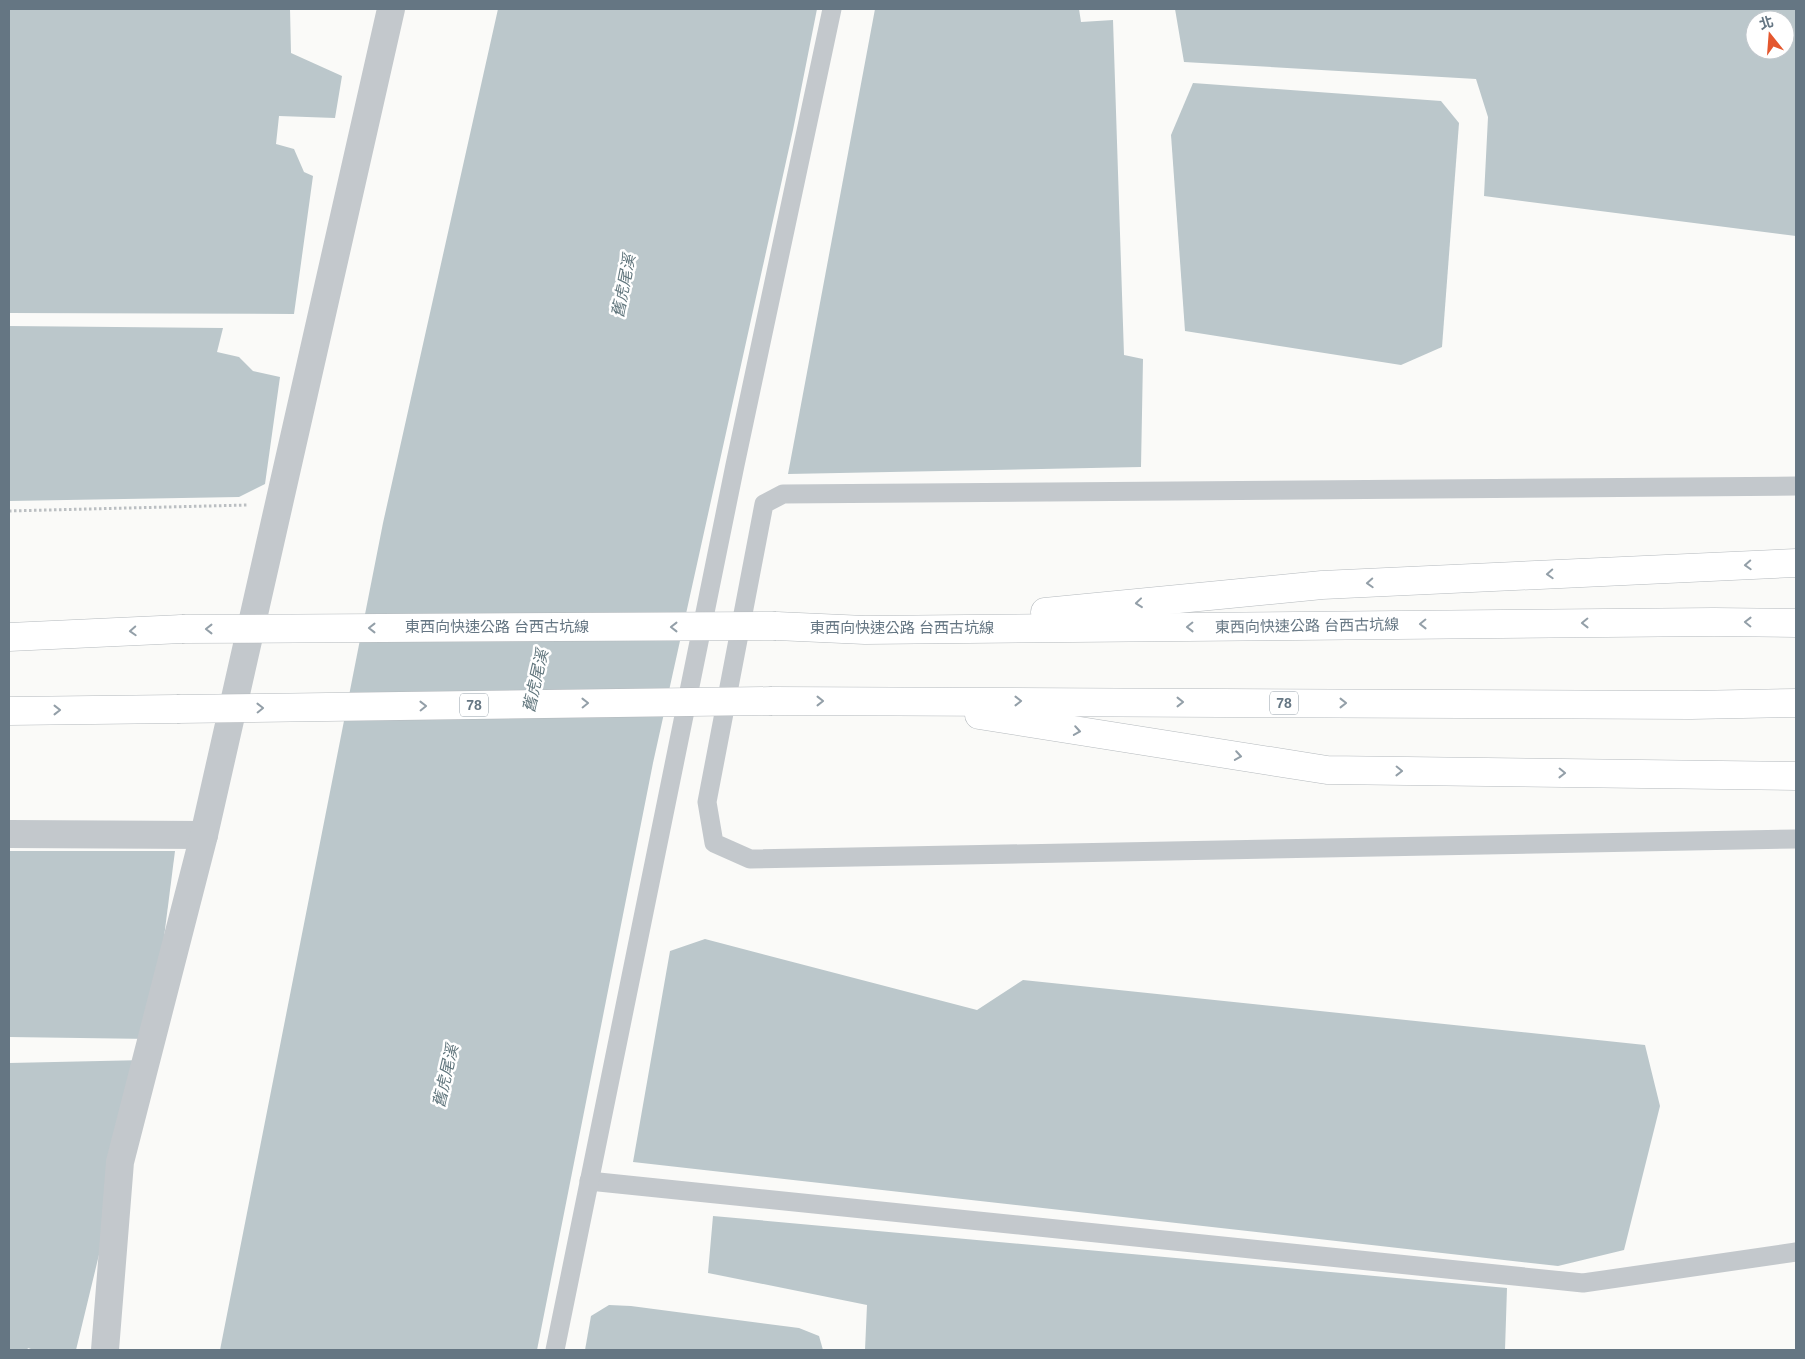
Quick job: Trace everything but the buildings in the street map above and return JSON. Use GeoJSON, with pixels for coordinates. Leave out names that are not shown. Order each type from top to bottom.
{"type":"FeatureCollection","features":[{"type":"Feature","properties":{"kind":"highway"},"geometry":{"type":"LineString","coordinates":[[865,630],[1322,585],[1796,563]]}},
{"type":"Feature","properties":{"kind":"highway","name":"東西向快速公路 台西古坑線"},"geometry":{"type":"LineString","coordinates":[[9,637],[182,629],[776,626],[865,630],[1714,622],[1796,623]]}},
{"type":"Feature","properties":{"kind":"highway","name":"78"},"geometry":{"type":"LineString","coordinates":[[9,711],[772,700],[1691,705],[1796,703]]}},
{"type":"Feature","properties":{"kind":"highway"},"geometry":{"type":"LineString","coordinates":[[891,701],[1327,770],[1796,776]]}},
{"type":"Feature","properties":{"kind":"street"},"geometry":{"type":"LineString","coordinates":[[104,1350],[120,1162],[204,834],[391,9]]}},
{"type":"Feature","properties":{"kind":"street"},"geometry":{"type":"LineString","coordinates":[[9,834],[204,834]]}},
{"type":"Feature","properties":{"kind":"lane"},"geometry":{"type":"LineString","coordinates":[[555,1350],[735,465],[832,9]]}},
{"type":"Feature","properties":{"kind":"lane"},"geometry":{"type":"LineString","coordinates":[[1796,486],[783,494],[764,504],[707,802],[714,842],[750,859],[1796,839]]}},
{"type":"Feature","properties":{"kind":"lane"},"geometry":{"type":"LineString","coordinates":[[589,1182],[1583,1282],[1796,1252]]}},
{"type":"Feature","properties":{"kind":"path"},"geometry":{"type":"LineString","coordinates":[[9,511],[279,505]]}},
{"type":"Feature","properties":{"kind":"water"},"geometry":{"type":"Polygon","coordinates":[[[9,9],[290,9],[291,53],[342,76],[335,118],[279,116],[276,144],[294,149],[304,172],[313,176],[294,314],[9,313],[9,9]]]}},
{"type":"Feature","properties":{"kind":"water","name":"舊虎尾溪"},"geometry":{"type":"Polygon","coordinates":[[[498,9],[817,9],[793,130],[653,763],[537,1350],[220,1350],[383,523],[498,9]]]}},
{"type":"Feature","properties":{"kind":"water"},"geometry":{"type":"Polygon","coordinates":[[[875,9],[1079,9],[1081,22],[1113,20],[1124,355],[1143,359],[1141,467],[788,474],[875,9]]]}},
{"type":"Feature","properties":{"kind":"water"},"geometry":{"type":"Polygon","coordinates":[[[1175,9],[1796,9],[1796,236],[1484,196],[1488,117],[1476,79],[1184,62],[1175,9]]]}},
{"type":"Feature","properties":{"kind":"water"},"geometry":{"type":"Polygon","coordinates":[[[1193,83],[1441,101],[1459,123],[1442,347],[1401,365],[1185,331],[1171,135],[1193,83]]]}},
{"type":"Feature","properties":{"kind":"water"},"geometry":{"type":"Polygon","coordinates":[[[9,326],[223,328],[217,352],[239,357],[253,371],[280,377],[265,484],[239,497],[9,501],[9,326]]]}},
{"type":"Feature","properties":{"kind":"water"},"geometry":{"type":"Polygon","coordinates":[[[9,851],[175,851],[151,1039],[9,1037],[9,851]]]}},
{"type":"Feature","properties":{"kind":"water"},"geometry":{"type":"Polygon","coordinates":[[[705,939],[977,1010],[1023,980],[1645,1045],[1660,1106],[1624,1250],[1558,1266],[633,1162],[670,951],[705,939]]]}},
{"type":"Feature","properties":{"kind":"water"},"geometry":{"type":"Polygon","coordinates":[[[146,1060],[76,1350],[34,1350],[28,1348],[27,1350],[9,1350],[9,1063],[146,1060]]]}},
{"type":"Feature","properties":{"kind":"water"},"geometry":{"type":"Polygon","coordinates":[[[713,1216],[1507,1288],[1505,1350],[865,1350],[867,1305],[708,1273],[713,1216]]]}},
{"type":"Feature","properties":{"kind":"water"},"geometry":{"type":"Polygon","coordinates":[[[609,1305],[631,1306],[799,1328],[819,1336],[823,1350],[585,1350],[591,1316],[609,1305]]]}}]}
